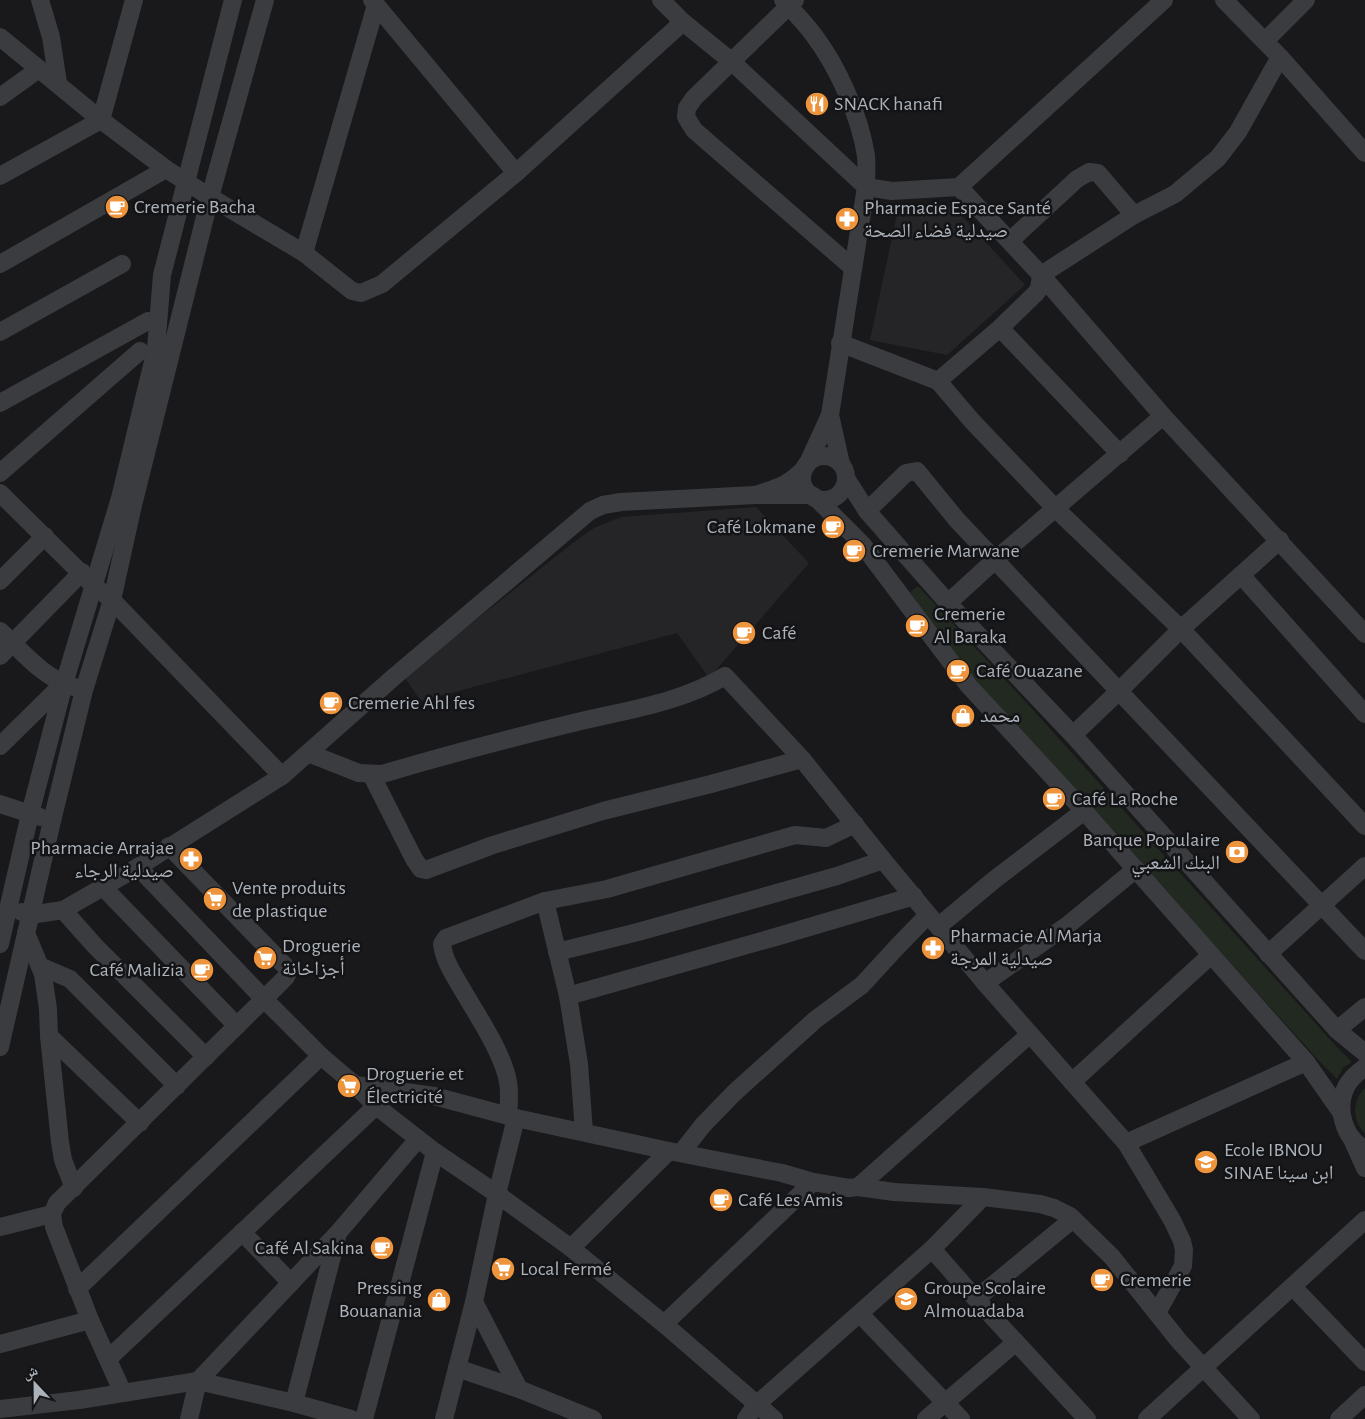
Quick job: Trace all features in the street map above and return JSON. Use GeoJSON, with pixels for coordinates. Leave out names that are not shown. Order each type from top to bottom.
{"type":"FeatureCollection","features":[{"type":"Feature","properties":{"kind":"street"},"geometry":{"type":"LineString","coordinates":[[40,0],[51,37],[58,82]]}},
{"type":"Feature","properties":{"kind":"street"},"geometry":{"type":"LineString","coordinates":[[0,176],[102,120],[134,0]]}},
{"type":"Feature","properties":{"kind":"street"},"geometry":{"type":"LineString","coordinates":[[0,944],[10,909],[30,814],[64,684],[88,578],[120,498],[156,349],[162,275],[233,0]]}},
{"type":"Feature","properties":{"kind":"street"},"geometry":{"type":"LineString","coordinates":[[0,1047],[84,690],[112,600],[133,505],[210,197],[265,0]]}},
{"type":"Feature","properties":{"kind":"street"},"geometry":{"type":"LineString","coordinates":[[661,0],[683,22],[731,61],[866,187],[892,191],[959,187],[1164,0]]}},
{"type":"Feature","properties":{"kind":"street"},"geometry":{"type":"LineString","coordinates":[[1224,0],[1280,57],[1365,153]]}},
{"type":"Feature","properties":{"kind":"street"},"geometry":{"type":"LineString","coordinates":[[1265,42],[1306,0]]}},
{"type":"Feature","properties":{"kind":"street"},"geometry":{"type":"LineString","coordinates":[[853,268],[689,124],[686,117],[687,108],[694,98],[789,2],[813,34],[844,87],[861,132],[866,158],[866,187],[830,415],[807,465],[803,482],[805,488],[862,544],[969,686],[1136,869],[1306,1062],[1341,1112]]}},
{"type":"Feature","properties":{"kind":"street"},"geometry":{"type":"LineString","coordinates":[[304,253],[374,3]]}},
{"type":"Feature","properties":{"kind":"street"},"geometry":{"type":"LineString","coordinates":[[374,3],[516,173]]}},
{"type":"Feature","properties":{"kind":"street"},"geometry":{"type":"LineString","coordinates":[[4,45],[58,82],[102,120],[166,169],[304,253],[352,291],[360,293],[382,284],[516,173],[683,22]]}},
{"type":"Feature","properties":{"kind":"street"},"geometry":{"type":"LineString","coordinates":[[938,381],[1000,328],[1036,293],[1039,289],[1041,275],[1134,215],[1176,194],[1218,158],[1238,132],[1280,57]]}},
{"type":"Feature","properties":{"kind":"street"},"geometry":{"type":"LineString","coordinates":[[0,97],[39,69]]}},
{"type":"Feature","properties":{"kind":"street"},"geometry":{"type":"LineString","coordinates":[[0,264],[166,169]]}},
{"type":"Feature","properties":{"kind":"street"},"geometry":{"type":"LineString","coordinates":[[1010,241],[1077,179],[1089,172],[1098,173],[1134,215]]}},
{"type":"Feature","properties":{"kind":"street"},"geometry":{"type":"LineString","coordinates":[[959,187],[1041,275],[1163,416],[1280,540],[1365,634]]}},
{"type":"Feature","properties":{"kind":"street"},"geometry":{"type":"LineString","coordinates":[[0,332],[122,264]]}},
{"type":"Feature","properties":{"kind":"street"},"geometry":{"type":"LineString","coordinates":[[0,403],[148,321]]}},
{"type":"Feature","properties":{"kind":"street"},"geometry":{"type":"LineString","coordinates":[[1000,328],[1120,454]]}},
{"type":"Feature","properties":{"kind":"street"},"geometry":{"type":"LineString","coordinates":[[840,343],[938,381],[972,421],[1055,508],[1181,629],[1365,826]]}},
{"type":"Feature","properties":{"kind":"street"},"geometry":{"type":"LineString","coordinates":[[0,473],[140,351]]}},
{"type":"Feature","properties":{"kind":"street"},"geometry":{"type":"LineString","coordinates":[[10,909],[30,915],[63,910],[104,888],[282,776],[395,676],[590,511],[604,505],[621,502],[755,495],[813,496],[829,499],[835,496],[845,485],[844,471],[830,415]]}},
{"type":"Feature","properties":{"kind":"street"},"geometry":{"type":"LineString","coordinates":[[948,603],[995,560],[1163,416]]}},
{"type":"Feature","properties":{"kind":"street"},"geometry":{"type":"LineString","coordinates":[[755,495],[786,484],[794,479],[807,465],[821,456],[829,456],[836,459],[867,511],[948,603],[1073,734],[1337,1030],[1365,1053]]}},
{"type":"Feature","properties":{"kind":"street"},"geometry":{"type":"LineString","coordinates":[[867,511],[906,473],[917,471],[995,560],[1323,904],[1365,951]]}},
{"type":"Feature","properties":{"kind":"street"},"geometry":{"type":"LineString","coordinates":[[3,503],[45,536],[112,600],[282,776]]}},
{"type":"Feature","properties":{"kind":"street"},"geometry":{"type":"LineString","coordinates":[[0,581],[45,536]]}},
{"type":"Feature","properties":{"kind":"street"},"geometry":{"type":"LineString","coordinates":[[1073,734],[1181,629],[1280,540]]}},
{"type":"Feature","properties":{"kind":"street"},"geometry":{"type":"LineString","coordinates":[[1241,576],[1365,714]]}},
{"type":"Feature","properties":{"kind":"street"},"geometry":{"type":"LineString","coordinates":[[0,656],[88,578]]}},
{"type":"Feature","properties":{"kind":"street"},"geometry":{"type":"LineString","coordinates":[[0,631],[46,674],[64,684],[84,690]]}},
{"type":"Feature","properties":{"kind":"street"},"geometry":{"type":"LineString","coordinates":[[308,753],[359,773],[382,774],[577,722],[629,711],[706,687],[725,676],[802,759],[985,983],[1126,1143],[1172,1220],[1184,1250],[1183,1266],[1157,1313]]}},
{"type":"Feature","properties":{"kind":"street"},"geometry":{"type":"LineString","coordinates":[[0,746],[64,684]]}},
{"type":"Feature","properties":{"kind":"street"},"geometry":{"type":"LineString","coordinates":[[371,774],[414,859],[422,869],[426,870],[492,845],[603,811],[802,759]]}},
{"type":"Feature","properties":{"kind":"street"},"geometry":{"type":"LineString","coordinates":[[0,804],[52,821]]}},
{"type":"Feature","properties":{"kind":"street"},"geometry":{"type":"LineString","coordinates":[[571,1248],[675,1152],[734,1093],[815,1020],[862,985],[934,920],[1001,875],[1084,811]]}},
{"type":"Feature","properties":{"kind":"street"},"geometry":{"type":"LineString","coordinates":[[444,1419],[474,1302],[512,1117],[508,1080],[491,1040],[448,965],[443,950],[443,942],[446,938],[485,922],[545,901],[607,889],[795,835],[826,838],[855,824]]}},
{"type":"Feature","properties":{"kind":"street"},"geometry":{"type":"LineString","coordinates":[[123,1393],[77,1289],[54,1226],[52,1214],[58,1203],[286,977],[288,972],[286,967],[169,846]]}},
{"type":"Feature","properties":{"kind":"street"},"geometry":{"type":"LineString","coordinates":[[557,952],[638,932],[837,876],[883,860]]}},
{"type":"Feature","properties":{"kind":"street"},"geometry":{"type":"LineString","coordinates":[[1268,954],[1365,866]]}},
{"type":"Feature","properties":{"kind":"street"},"geometry":{"type":"LineString","coordinates":[[138,867],[264,999],[321,1056],[376,1106],[435,1152],[571,1248],[664,1324],[751,1412],[774,1419]]}},
{"type":"Feature","properties":{"kind":"street"},"geometry":{"type":"LineString","coordinates":[[985,983],[1069,924],[1136,869]]}},
{"type":"Feature","properties":{"kind":"street"},"geometry":{"type":"LineString","coordinates":[[104,888],[237,1026]]}},
{"type":"Feature","properties":{"kind":"street"},"geometry":{"type":"LineString","coordinates":[[568,996],[914,896]]}},
{"type":"Feature","properties":{"kind":"street"},"geometry":{"type":"LineString","coordinates":[[545,901],[568,996],[579,1064],[584,1132]]}},
{"type":"Feature","properties":{"kind":"street"},"geometry":{"type":"LineString","coordinates":[[63,910],[95,946],[206,1057]]}},
{"type":"Feature","properties":{"kind":"street"},"geometry":{"type":"LineString","coordinates":[[26,933],[42,967],[48,1009],[60,1142],[63,1160],[74,1188]]}},
{"type":"Feature","properties":{"kind":"street"},"geometry":{"type":"LineString","coordinates":[[1072,1082],[1211,955]]}},
{"type":"Feature","properties":{"kind":"street"},"geometry":{"type":"LineString","coordinates":[[42,967],[70,979],[176,1086]]}},
{"type":"Feature","properties":{"kind":"street"},"geometry":{"type":"LineString","coordinates":[[1337,1030],[1365,1007]]}},
{"type":"Feature","properties":{"kind":"street"},"geometry":{"type":"LineString","coordinates":[[858,1187],[1030,1034]]}},
{"type":"Feature","properties":{"kind":"street"},"geometry":{"type":"LineString","coordinates":[[49,1036],[140,1122]]}},
{"type":"Feature","properties":{"kind":"street"},"geometry":{"type":"LineString","coordinates":[[77,1289],[321,1056]]}},
{"type":"Feature","properties":{"kind":"street"},"geometry":{"type":"LineString","coordinates":[[1126,1143],[1306,1062]]}},
{"type":"Feature","properties":{"kind":"street"},"geometry":{"type":"LineString","coordinates":[[1365,1067],[1346,1086],[1341,1112],[1344,1125],[1365,1168]]}},
{"type":"Feature","properties":{"kind":"street"},"geometry":{"type":"LineString","coordinates":[[355,1085],[434,1096],[512,1117],[782,1173],[813,1182],[848,1188],[858,1187],[894,1192],[983,1197],[1040,1204],[1054,1208],[1073,1218],[1112,1258],[1204,1368],[1251,1419]]}},
{"type":"Feature","properties":{"kind":"street"},"geometry":{"type":"LineString","coordinates":[[108,1359],[376,1106]]}},
{"type":"Feature","properties":{"kind":"street"},"geometry":{"type":"LineString","coordinates":[[1350,1136],[1365,1149]]}},
{"type":"Feature","properties":{"kind":"street"},"geometry":{"type":"LineString","coordinates":[[189,1419],[198,1381],[338,1234],[418,1139]]}},
{"type":"Feature","properties":{"kind":"street"},"geometry":{"type":"LineString","coordinates":[[364,1419],[435,1152]]}},
{"type":"Feature","properties":{"kind":"street"},"geometry":{"type":"LineString","coordinates":[[664,1324],[813,1182]]}},
{"type":"Feature","properties":{"kind":"street"},"geometry":{"type":"LineString","coordinates":[[751,1412],[932,1249],[983,1197]]}},
{"type":"Feature","properties":{"kind":"street"},"geometry":{"type":"LineString","coordinates":[[0,1227],[52,1214]]}},
{"type":"Feature","properties":{"kind":"street"},"geometry":{"type":"LineString","coordinates":[[976,1300],[1073,1218]]}},
{"type":"Feature","properties":{"kind":"street"},"geometry":{"type":"LineString","coordinates":[[1147,1419],[1365,1220]]}},
{"type":"Feature","properties":{"kind":"street"},"geometry":{"type":"LineString","coordinates":[[242,1232],[291,1283]]}},
{"type":"Feature","properties":{"kind":"street"},"geometry":{"type":"LineString","coordinates":[[294,1403],[338,1234]]}},
{"type":"Feature","properties":{"kind":"street"},"geometry":{"type":"LineString","coordinates":[[932,1249],[976,1300],[1087,1419]]}},
{"type":"Feature","properties":{"kind":"street"},"geometry":{"type":"LineString","coordinates":[[1293,1287],[1365,1362]]}},
{"type":"Feature","properties":{"kind":"street"},"geometry":{"type":"LineString","coordinates":[[474,1302],[519,1389]]}},
{"type":"Feature","properties":{"kind":"street"},"geometry":{"type":"LineString","coordinates":[[860,1314],[960,1419]]}},
{"type":"Feature","properties":{"kind":"street"},"geometry":{"type":"LineString","coordinates":[[0,1344],[90,1320]]}},
{"type":"Feature","properties":{"kind":"street"},"geometry":{"type":"LineString","coordinates":[[926,1419],[1016,1342]]}},
{"type":"Feature","properties":{"kind":"street"},"geometry":{"type":"LineString","coordinates":[[458,1368],[519,1389],[593,1419]]}},
{"type":"Feature","properties":{"kind":"street"},"geometry":{"type":"LineString","coordinates":[[0,1409],[19,1413],[198,1381],[294,1403],[351,1419]]}},
{"type":"Feature","properties":{"kind":"street"},"geometry":{"type":"LineString","coordinates":[[1339,1419],[1365,1395]]}},
{"type":"Feature","properties":{"kind":"shaded area"},"geometry":{"type":"Polygon","coordinates":[[[899,205],[953,206],[1025,285],[947,355],[870,340],[899,205]]]}},
{"type":"Feature","properties":{"kind":"shaded area"},"geometry":{"type":"Polygon","coordinates":[[[756,507],[809,563],[709,678],[677,633],[421,701],[404,677],[594,528],[621,517],[756,507]]]}},
{"type":"Feature","properties":{"kind":"shaded area"},"geometry":{"type":"Polygon","coordinates":[[[918,586],[1026,702],[1352,1062],[1343,1068],[1337,1079],[1006,715],[958,659],[910,592],[918,586]]]}},
{"type":"Feature","properties":{"kind":"shaded area"},"geometry":{"type":"Polygon","coordinates":[[[1365,1088],[1365,1134],[1358,1123],[1355,1111],[1358,1098],[1365,1088]]]}},
{"type":"Feature","properties":{"kind":"place","name":"SNACK hanafi"},"geometry":{"type":"Point","coordinates":[817,104]}},
{"type":"Feature","properties":{"kind":"place","name":"Cremerie Bacha"},"geometry":{"type":"Point","coordinates":[117,207]}},
{"type":"Feature","properties":{"kind":"place","name":"Pharmacie Espace Santé صيدلية فضاء الصحة"},"geometry":{"type":"Point","coordinates":[847,219]}},
{"type":"Feature","properties":{"kind":"place","name":"Café Lokmane"},"geometry":{"type":"Point","coordinates":[833,527]}},
{"type":"Feature","properties":{"kind":"place","name":"Cremerie Marwane"},"geometry":{"type":"Point","coordinates":[854,551]}},
{"type":"Feature","properties":{"kind":"place","name":"Cremerie Al Baraka"},"geometry":{"type":"Point","coordinates":[917,626]}},
{"type":"Feature","properties":{"kind":"place","name":"Café"},"geometry":{"type":"Point","coordinates":[744,633]}},
{"type":"Feature","properties":{"kind":"place","name":"Café Ouazane"},"geometry":{"type":"Point","coordinates":[958,671]}},
{"type":"Feature","properties":{"kind":"place","name":"Cremerie Ahl fes"},"geometry":{"type":"Point","coordinates":[331,703]}},
{"type":"Feature","properties":{"kind":"place","name":"محمد"},"geometry":{"type":"Point","coordinates":[963,716]}},
{"type":"Feature","properties":{"kind":"place","name":"Café La Roche"},"geometry":{"type":"Point","coordinates":[1054,799]}},
{"type":"Feature","properties":{"kind":"place","name":"Banque Populaire البنك الشعبي"},"geometry":{"type":"Point","coordinates":[1237,852]}},
{"type":"Feature","properties":{"kind":"place","name":"Pharmacie Arrajae صيدلية الرجاء"},"geometry":{"type":"Point","coordinates":[191,859]}},
{"type":"Feature","properties":{"kind":"place","name":"Vente produits de plastique"},"geometry":{"type":"Point","coordinates":[215,899]}},
{"type":"Feature","properties":{"kind":"place","name":"Pharmacie Al Marja صيدلية المرجة"},"geometry":{"type":"Point","coordinates":[933,948]}},
{"type":"Feature","properties":{"kind":"place","name":"Droguerie أجزاخانة"},"geometry":{"type":"Point","coordinates":[265,958]}},
{"type":"Feature","properties":{"kind":"place","name":"Café Malizia"},"geometry":{"type":"Point","coordinates":[202,970]}},
{"type":"Feature","properties":{"kind":"place","name":"Droguerie et Électricité"},"geometry":{"type":"Point","coordinates":[349,1086]}},
{"type":"Feature","properties":{"kind":"place","name":"Ecole IBNOU SINAE ابن سينا"},"geometry":{"type":"Point","coordinates":[1206,1162]}},
{"type":"Feature","properties":{"kind":"place","name":"Café Les Amis"},"geometry":{"type":"Point","coordinates":[721,1200]}},
{"type":"Feature","properties":{"kind":"place","name":"Café Al Sakina"},"geometry":{"type":"Point","coordinates":[382,1248]}},
{"type":"Feature","properties":{"kind":"place","name":"Local Fermé"},"geometry":{"type":"Point","coordinates":[503,1269]}},
{"type":"Feature","properties":{"kind":"place","name":"Cremerie"},"geometry":{"type":"Point","coordinates":[1102,1280]}},
{"type":"Feature","properties":{"kind":"place","name":"Groupe Scolaire Almouadaba"},"geometry":{"type":"Point","coordinates":[906,1299]}},
{"type":"Feature","properties":{"kind":"place","name":"Pressing Bouanania"},"geometry":{"type":"Point","coordinates":[439,1300]}}]}
